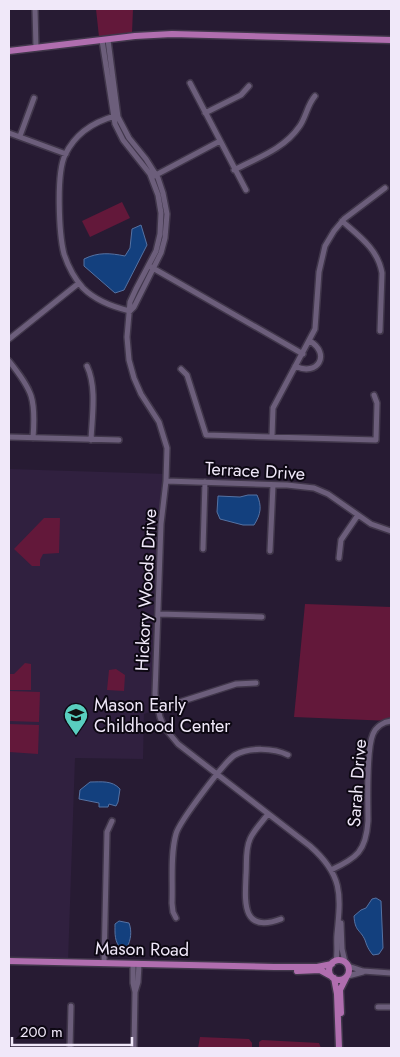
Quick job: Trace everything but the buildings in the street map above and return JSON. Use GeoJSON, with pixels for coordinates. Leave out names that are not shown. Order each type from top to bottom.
{"type":"FeatureCollection","features":[{"type":"Feature","properties":{"kind":"main road"},"geometry":{"type":"LineString","coordinates":[[9,50],[148,35],[181,34],[391,40]]}},
{"type":"Feature","properties":{"kind":"main road","name":"Mason Road"},"geometry":{"type":"LineString","coordinates":[[9,960],[274,967],[317,966],[334,963]]}},
{"type":"Feature","properties":{"kind":"main road"},"geometry":{"type":"LineString","coordinates":[[339,1029],[342,1002],[340,990],[347,977],[347,964],[340,960],[334,963],[330,970],[337,994],[339,1048]]}},
{"type":"Feature","properties":{"kind":"main road","name":"Mason Road"},"geometry":{"type":"LineString","coordinates":[[274,967],[287,970],[320,970],[333,977]]}},
{"type":"Feature","properties":{"kind":"main road"},"geometry":{"type":"LineString","coordinates":[[333,977],[340,980],[347,977]]}},
{"type":"Feature","properties":{"kind":"street"},"geometry":{"type":"LineString","coordinates":[[35,9],[36,48]]}},
{"type":"Feature","properties":{"kind":"street","name":"Hickory Woods Drive"},"geometry":{"type":"LineString","coordinates":[[105,40],[115,116],[123,140],[154,176],[160,204],[161,225],[158,246],[134,307],[130,311],[127,337],[129,360],[134,378],[164,434],[167,456],[161,524],[155,686],[158,709],[164,726],[178,744],[319,854],[331,870],[339,892],[342,949],[347,964]]}},
{"type":"Feature","properties":{"kind":"street"},"geometry":{"type":"LineString","coordinates":[[190,83],[246,190]]}},
{"type":"Feature","properties":{"kind":"street"},"geometry":{"type":"LineString","coordinates":[[205,113],[241,95],[250,86]]}},
{"type":"Feature","properties":{"kind":"street"},"geometry":{"type":"LineString","coordinates":[[234,170],[279,146],[291,137],[300,125],[315,96]]}},
{"type":"Feature","properties":{"kind":"street"},"geometry":{"type":"LineString","coordinates":[[20,136],[34,98]]}},
{"type":"Feature","properties":{"kind":"street"},"geometry":{"type":"LineString","coordinates":[[115,116],[94,124],[82,132],[66,154],[61,168],[60,186],[62,240],[68,264],[79,283],[101,302],[130,311]]}},
{"type":"Feature","properties":{"kind":"street"},"geometry":{"type":"LineString","coordinates":[[9,133],[66,154]]}},
{"type":"Feature","properties":{"kind":"street"},"geometry":{"type":"LineString","coordinates":[[154,176],[220,141]]}},
{"type":"Feature","properties":{"kind":"street"},"geometry":{"type":"LineString","coordinates":[[272,436],[273,408],[310,341],[316,323],[318,278],[321,260],[330,238],[342,221],[385,188]]}},
{"type":"Feature","properties":{"kind":"street"},"geometry":{"type":"LineString","coordinates":[[342,221],[371,248],[380,264],[382,273],[380,331]]}},
{"type":"Feature","properties":{"kind":"street"},"geometry":{"type":"LineString","coordinates":[[151,267],[302,354]]}},
{"type":"Feature","properties":{"kind":"street"},"geometry":{"type":"LineString","coordinates":[[9,339],[79,283]]}},
{"type":"Feature","properties":{"kind":"street"},"geometry":{"type":"LineString","coordinates":[[295,366],[308,370],[318,364],[321,358],[320,351],[310,341]]}},
{"type":"Feature","properties":{"kind":"street"},"geometry":{"type":"LineString","coordinates":[[9,361],[24,380],[31,393],[34,408],[33,438]]}},
{"type":"Feature","properties":{"kind":"street"},"geometry":{"type":"LineString","coordinates":[[87,366],[91,375],[92,390],[91,440]]}},
{"type":"Feature","properties":{"kind":"street"},"geometry":{"type":"LineString","coordinates":[[181,369],[187,375],[206,435],[376,440],[377,403],[374,396]]}},
{"type":"Feature","properties":{"kind":"street"},"geometry":{"type":"LineString","coordinates":[[9,437],[119,440]]}},
{"type":"Feature","properties":{"kind":"street","name":"Terrace Drive"},"geometry":{"type":"LineString","coordinates":[[166,481],[314,488],[328,494],[371,524],[391,531]]}},
{"type":"Feature","properties":{"kind":"street"},"geometry":{"type":"LineString","coordinates":[[203,549],[205,482]]}},
{"type":"Feature","properties":{"kind":"street"},"geometry":{"type":"LineString","coordinates":[[270,551],[273,485]]}},
{"type":"Feature","properties":{"kind":"street"},"geometry":{"type":"LineString","coordinates":[[339,558],[341,540],[358,515]]}},
{"type":"Feature","properties":{"kind":"street"},"geometry":{"type":"LineString","coordinates":[[158,614],[262,617]]}},
{"type":"Feature","properties":{"kind":"street"},"geometry":{"type":"LineString","coordinates":[[158,709],[236,684],[256,683]]}},
{"type":"Feature","properties":{"kind":"street","name":"Sarah Drive"},"geometry":{"type":"LineString","coordinates":[[331,870],[353,859],[361,850],[366,839],[371,740],[378,727],[391,722]]}},
{"type":"Feature","properties":{"kind":"street"},"geometry":{"type":"LineString","coordinates":[[176,918],[172,903],[175,836],[184,817],[231,758],[244,751],[271,750],[288,755]]}},
{"type":"Feature","properties":{"kind":"street"},"geometry":{"type":"LineString","coordinates":[[268,814],[255,830],[248,845],[246,905],[250,915],[257,921],[266,922],[281,919]]}},
{"type":"Feature","properties":{"kind":"street"},"geometry":{"type":"LineString","coordinates":[[104,963],[107,832],[112,821]]}},
{"type":"Feature","properties":{"kind":"street","name":"Hickory Woods Drive"},"geometry":{"type":"LineString","coordinates":[[334,963],[340,918]]}},
{"type":"Feature","properties":{"kind":"street"},"geometry":{"type":"LineString","coordinates":[[134,1048],[135,992],[138,982],[136,964]]}},
{"type":"Feature","properties":{"kind":"street"},"geometry":{"type":"LineString","coordinates":[[347,964],[363,972]]}},
{"type":"Feature","properties":{"kind":"street"},"geometry":{"type":"LineString","coordinates":[[347,977],[363,972],[391,973]]}},
{"type":"Feature","properties":{"kind":"street"},"geometry":{"type":"LineString","coordinates":[[70,1048],[71,1006]]}},
{"type":"Feature","properties":{"kind":"street"},"geometry":{"type":"LineString","coordinates":[[378,1007],[391,1007]]}},
{"type":"Feature","properties":{"kind":"shaded area"},"geometry":{"type":"Polygon","coordinates":[[[96,9],[133,9],[132,33],[99,37],[96,9]]]}},
{"type":"Feature","properties":{"kind":"shaded area"},"geometry":{"type":"Polygon","coordinates":[[[122,202],[130,218],[90,237],[82,221],[122,202]]]}},
{"type":"Feature","properties":{"kind":"shaded area","name":"Mason Early Childhood Center"},"geometry":{"type":"Polygon","coordinates":[[[9,469],[166,474],[162,515],[155,686],[158,709],[144,714],[143,759],[75,758],[68,962],[9,961],[9,469]]]}},
{"type":"Feature","properties":{"kind":"shaded area"},"geometry":{"type":"Polygon","coordinates":[[[44,518],[60,518],[59,553],[43,554],[40,566],[32,566],[14,549],[44,518]]]}},
{"type":"Feature","properties":{"kind":"shaded area"},"geometry":{"type":"Polygon","coordinates":[[[305,604],[391,607],[391,721],[294,717],[305,604]]]}},
{"type":"Feature","properties":{"kind":"shaded area"},"geometry":{"type":"Polygon","coordinates":[[[25,663],[31,664],[31,690],[9,690],[9,674],[14,674],[25,663]]]}},
{"type":"Feature","properties":{"kind":"shaded area"},"geometry":{"type":"Polygon","coordinates":[[[116,669],[125,675],[124,691],[107,690],[109,670],[116,669]]]}},
{"type":"Feature","properties":{"kind":"shaded area"},"geometry":{"type":"Polygon","coordinates":[[[9,691],[40,692],[39,722],[9,721],[9,691]]]}},
{"type":"Feature","properties":{"kind":"shaded area"},"geometry":{"type":"Polygon","coordinates":[[[9,724],[39,725],[38,754],[9,752],[9,724]]]}},
{"type":"Feature","properties":{"kind":"shaded area"},"geometry":{"type":"Polygon","coordinates":[[[200,1037],[249,1039],[252,1043],[252,1048],[198,1048],[200,1037]]]}},
{"type":"Feature","properties":{"kind":"shaded area"},"geometry":{"type":"Polygon","coordinates":[[[262,1040],[319,1043],[321,1048],[259,1048],[259,1042],[262,1040]]]}},
{"type":"Feature","properties":{"kind":"water"},"geometry":{"type":"Polygon","coordinates":[[[141,225],[147,245],[124,290],[115,293],[84,266],[84,259],[104,254],[125,256],[130,248],[132,229],[141,225]]]}},
{"type":"Feature","properties":{"kind":"water"},"geometry":{"type":"Polygon","coordinates":[[[257,495],[260,503],[259,514],[254,525],[243,525],[220,519],[217,512],[218,496],[240,497],[257,495]]]}},
{"type":"Feature","properties":{"kind":"water"},"geometry":{"type":"Polygon","coordinates":[[[90,782],[110,783],[117,786],[120,789],[116,806],[109,804],[108,807],[99,807],[99,803],[79,799],[80,790],[90,782]]]}},
{"type":"Feature","properties":{"kind":"water"},"geometry":{"type":"Polygon","coordinates":[[[376,898],[381,901],[383,948],[379,954],[373,955],[357,928],[354,916],[366,908],[372,899],[376,898]]]}},
{"type":"Feature","properties":{"kind":"water"},"geometry":{"type":"Polygon","coordinates":[[[119,921],[129,923],[131,929],[127,947],[122,949],[116,941],[115,934],[115,924],[119,921]]]}},
{"type":"Feature","properties":{"kind":"place","name":"Mason Early Childhood Center"},"geometry":{"type":"Point","coordinates":[76,736]}}]}
